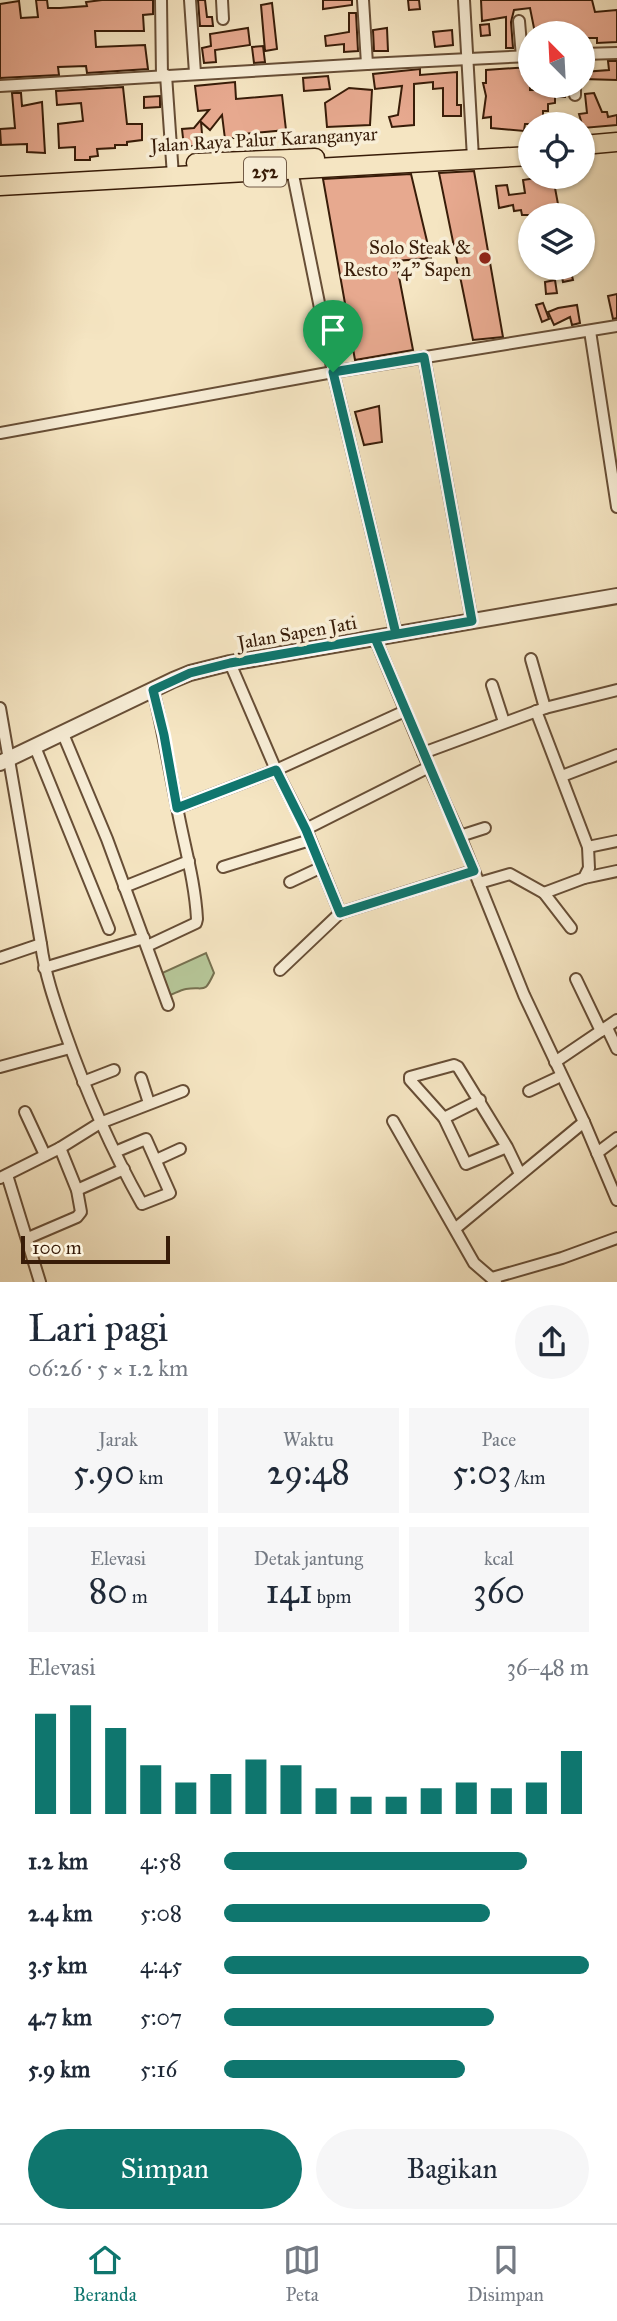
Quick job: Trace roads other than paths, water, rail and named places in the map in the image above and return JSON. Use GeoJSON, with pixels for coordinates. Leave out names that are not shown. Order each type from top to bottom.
{"type":"FeatureCollection","features":[{"type":"Feature","properties":{"kind":"main road"},"geometry":{"type":"LineString","coordinates":[[595,144],[617,142]]}},
{"type":"Feature","properties":{"kind":"main road","name":"Jalan Raya Palur Karanganyar"},"geometry":{"type":"LineString","coordinates":[[473,155],[518,149]]}},
{"type":"Feature","properties":{"kind":"main road"},"geometry":{"type":"LineString","coordinates":[[595,153],[617,152]]}},
{"type":"Feature","properties":{"kind":"main road","name":"Jalan Raya Palur Karanganyar"},"geometry":{"type":"LineString","coordinates":[[0,174],[172,170],[473,155],[518,156]]}},
{"type":"Feature","properties":{"kind":"main road","name":"Jalan Raya Palur Karanganyar"},"geometry":{"type":"LineString","coordinates":[[0,186],[172,170]]}},
{"type":"Feature","properties":{"kind":"street"},"geometry":{"type":"LineString","coordinates":[[161,0],[172,170]]}},
{"type":"Feature","properties":{"kind":"street"},"geometry":{"type":"LineString","coordinates":[[190,0],[195,74]]}},
{"type":"Feature","properties":{"kind":"street"},"geometry":{"type":"LineString","coordinates":[[222,0],[223,19]]}},
{"type":"Feature","properties":{"kind":"street"},"geometry":{"type":"LineString","coordinates":[[363,0],[367,64]]}},
{"type":"Feature","properties":{"kind":"street"},"geometry":{"type":"LineString","coordinates":[[464,0],[473,155]]}},
{"type":"Feature","properties":{"kind":"street"},"geometry":{"type":"LineString","coordinates":[[595,53],[617,52]]}},
{"type":"Feature","properties":{"kind":"street"},"geometry":{"type":"LineString","coordinates":[[0,86],[518,57]]}},
{"type":"Feature","properties":{"kind":"street"},"geometry":{"type":"LineString","coordinates":[[291,164],[333,372],[396,634]]}},
{"type":"Feature","properties":{"kind":"street"},"geometry":{"type":"LineString","coordinates":[[0,433],[333,372],[617,326]]}},
{"type":"Feature","properties":{"kind":"street"},"geometry":{"type":"LineString","coordinates":[[590,331],[617,507]]}},
{"type":"Feature","properties":{"kind":"street"},"geometry":{"type":"LineString","coordinates":[[424,357],[472,621]]}},
{"type":"Feature","properties":{"kind":"street","name":"Jalan Sapen Jati"},"geometry":{"type":"LineString","coordinates":[[4,760],[190,673],[230,663],[617,597]]}},
{"type":"Feature","properties":{"kind":"street"},"geometry":{"type":"LineString","coordinates":[[375,638],[527,1000],[617,1200]]}},
{"type":"Feature","properties":{"kind":"street"},"geometry":{"type":"LineString","coordinates":[[531,659],[540,709],[589,847],[589,868],[584,878]]}},
{"type":"Feature","properties":{"kind":"street"},"geometry":{"type":"LineString","coordinates":[[230,663],[276,770],[308,835],[340,913]]}},
{"type":"Feature","properties":{"kind":"street"},"geometry":{"type":"LineString","coordinates":[[492,684],[504,722]]}},
{"type":"Feature","properties":{"kind":"street"},"geometry":{"type":"LineString","coordinates":[[44,968],[145,942],[196,923],[202,899],[189,861],[153,690]]}},
{"type":"Feature","properties":{"kind":"street"},"geometry":{"type":"LineString","coordinates":[[423,753],[540,709],[617,690]]}},
{"type":"Feature","properties":{"kind":"street"},"geometry":{"type":"LineString","coordinates":[[0,708],[4,760],[44,968],[70,1048],[100,1123],[115,1152],[124,1169],[141,1202],[144,1204],[171,1192],[144,1139],[115,1152]]}},
{"type":"Feature","properties":{"kind":"street"},"geometry":{"type":"LineString","coordinates":[[177,808],[276,770],[405,711]]}},
{"type":"Feature","properties":{"kind":"street"},"geometry":{"type":"LineString","coordinates":[[63,734],[168,1005]]}},
{"type":"Feature","properties":{"kind":"street"},"geometry":{"type":"LineString","coordinates":[[34,747],[109,929]]}},
{"type":"Feature","properties":{"kind":"street"},"geometry":{"type":"LineString","coordinates":[[562,776],[617,755]]}},
{"type":"Feature","properties":{"kind":"street"},"geometry":{"type":"LineString","coordinates":[[223,867],[308,835],[429,767]]}},
{"type":"Feature","properties":{"kind":"street"},"geometry":{"type":"LineString","coordinates":[[460,836],[485,828]]}},
{"type":"Feature","properties":{"kind":"street"},"geometry":{"type":"LineString","coordinates":[[589,847],[617,841]]}},
{"type":"Feature","properties":{"kind":"street"},"geometry":{"type":"LineString","coordinates":[[124,887],[189,861]]}},
{"type":"Feature","properties":{"kind":"street"},"geometry":{"type":"LineString","coordinates":[[290,882],[322,867]]}},
{"type":"Feature","properties":{"kind":"street"},"geometry":{"type":"LineString","coordinates":[[281,970],[340,913],[474,871]]}},
{"type":"Feature","properties":{"kind":"street"},"geometry":{"type":"LineString","coordinates":[[544,893],[584,878],[617,871]]}},
{"type":"Feature","properties":{"kind":"street"},"geometry":{"type":"LineString","coordinates":[[479,883],[509,874],[544,893],[571,928]]}},
{"type":"Feature","properties":{"kind":"street"},"geometry":{"type":"LineString","coordinates":[[0,958],[41,944]]}},
{"type":"Feature","properties":{"kind":"street"},"geometry":{"type":"LineString","coordinates":[[576,979],[617,1049]]}},
{"type":"Feature","properties":{"kind":"street"},"geometry":{"type":"LineString","coordinates":[[555,1062],[617,1020]]}},
{"type":"Feature","properties":{"kind":"street"},"geometry":{"type":"LineString","coordinates":[[0,1067],[70,1048]]}},
{"type":"Feature","properties":{"kind":"street"},"geometry":{"type":"LineString","coordinates":[[507,1147],[466,1164],[444,1118],[410,1080],[410,1076],[455,1065],[480,1100],[507,1147],[520,1174]]}},
{"type":"Feature","properties":{"kind":"street"},"geometry":{"type":"LineString","coordinates":[[83,1082],[114,1070]]}},
{"type":"Feature","properties":{"kind":"street"},"geometry":{"type":"LineString","coordinates":[[530,1091],[561,1076]]}},
{"type":"Feature","properties":{"kind":"street"},"geometry":{"type":"LineString","coordinates":[[141,1078],[149,1103]]}},
{"type":"Feature","properties":{"kind":"street"},"geometry":{"type":"LineString","coordinates":[[40,1282],[28,1238],[3,1177],[60,1148],[100,1123],[183,1091]]}},
{"type":"Feature","properties":{"kind":"street"},"geometry":{"type":"LineString","coordinates":[[444,1118],[480,1100]]}},
{"type":"Feature","properties":{"kind":"street"},"geometry":{"type":"LineString","coordinates":[[25,1112],[45,1155]]}},
{"type":"Feature","properties":{"kind":"street"},"geometry":{"type":"LineString","coordinates":[[393,1121],[474,1263],[494,1280],[617,1238]]}},
{"type":"Feature","properties":{"kind":"street"},"geometry":{"type":"LineString","coordinates":[[456,1228],[584,1122]]}},
{"type":"Feature","properties":{"kind":"street"},"geometry":{"type":"LineString","coordinates":[[597,1153],[617,1138]]}},
{"type":"Feature","properties":{"kind":"street"},"geometry":{"type":"LineString","coordinates":[[28,1238],[79,1216],[82,1206],[60,1148]]}},
{"type":"Feature","properties":{"kind":"street"},"geometry":{"type":"LineString","coordinates":[[156,1160],[180,1149]]}},
{"type":"Feature","properties":{"kind":"street"},"geometry":{"type":"LineString","coordinates":[[77,1190],[124,1169]]}},
{"type":"Feature","properties":{"kind":"place","name":"Solo Steak & Resto \"4\" Sapen"},"geometry":{"type":"Point","coordinates":[485,258]}}]}
